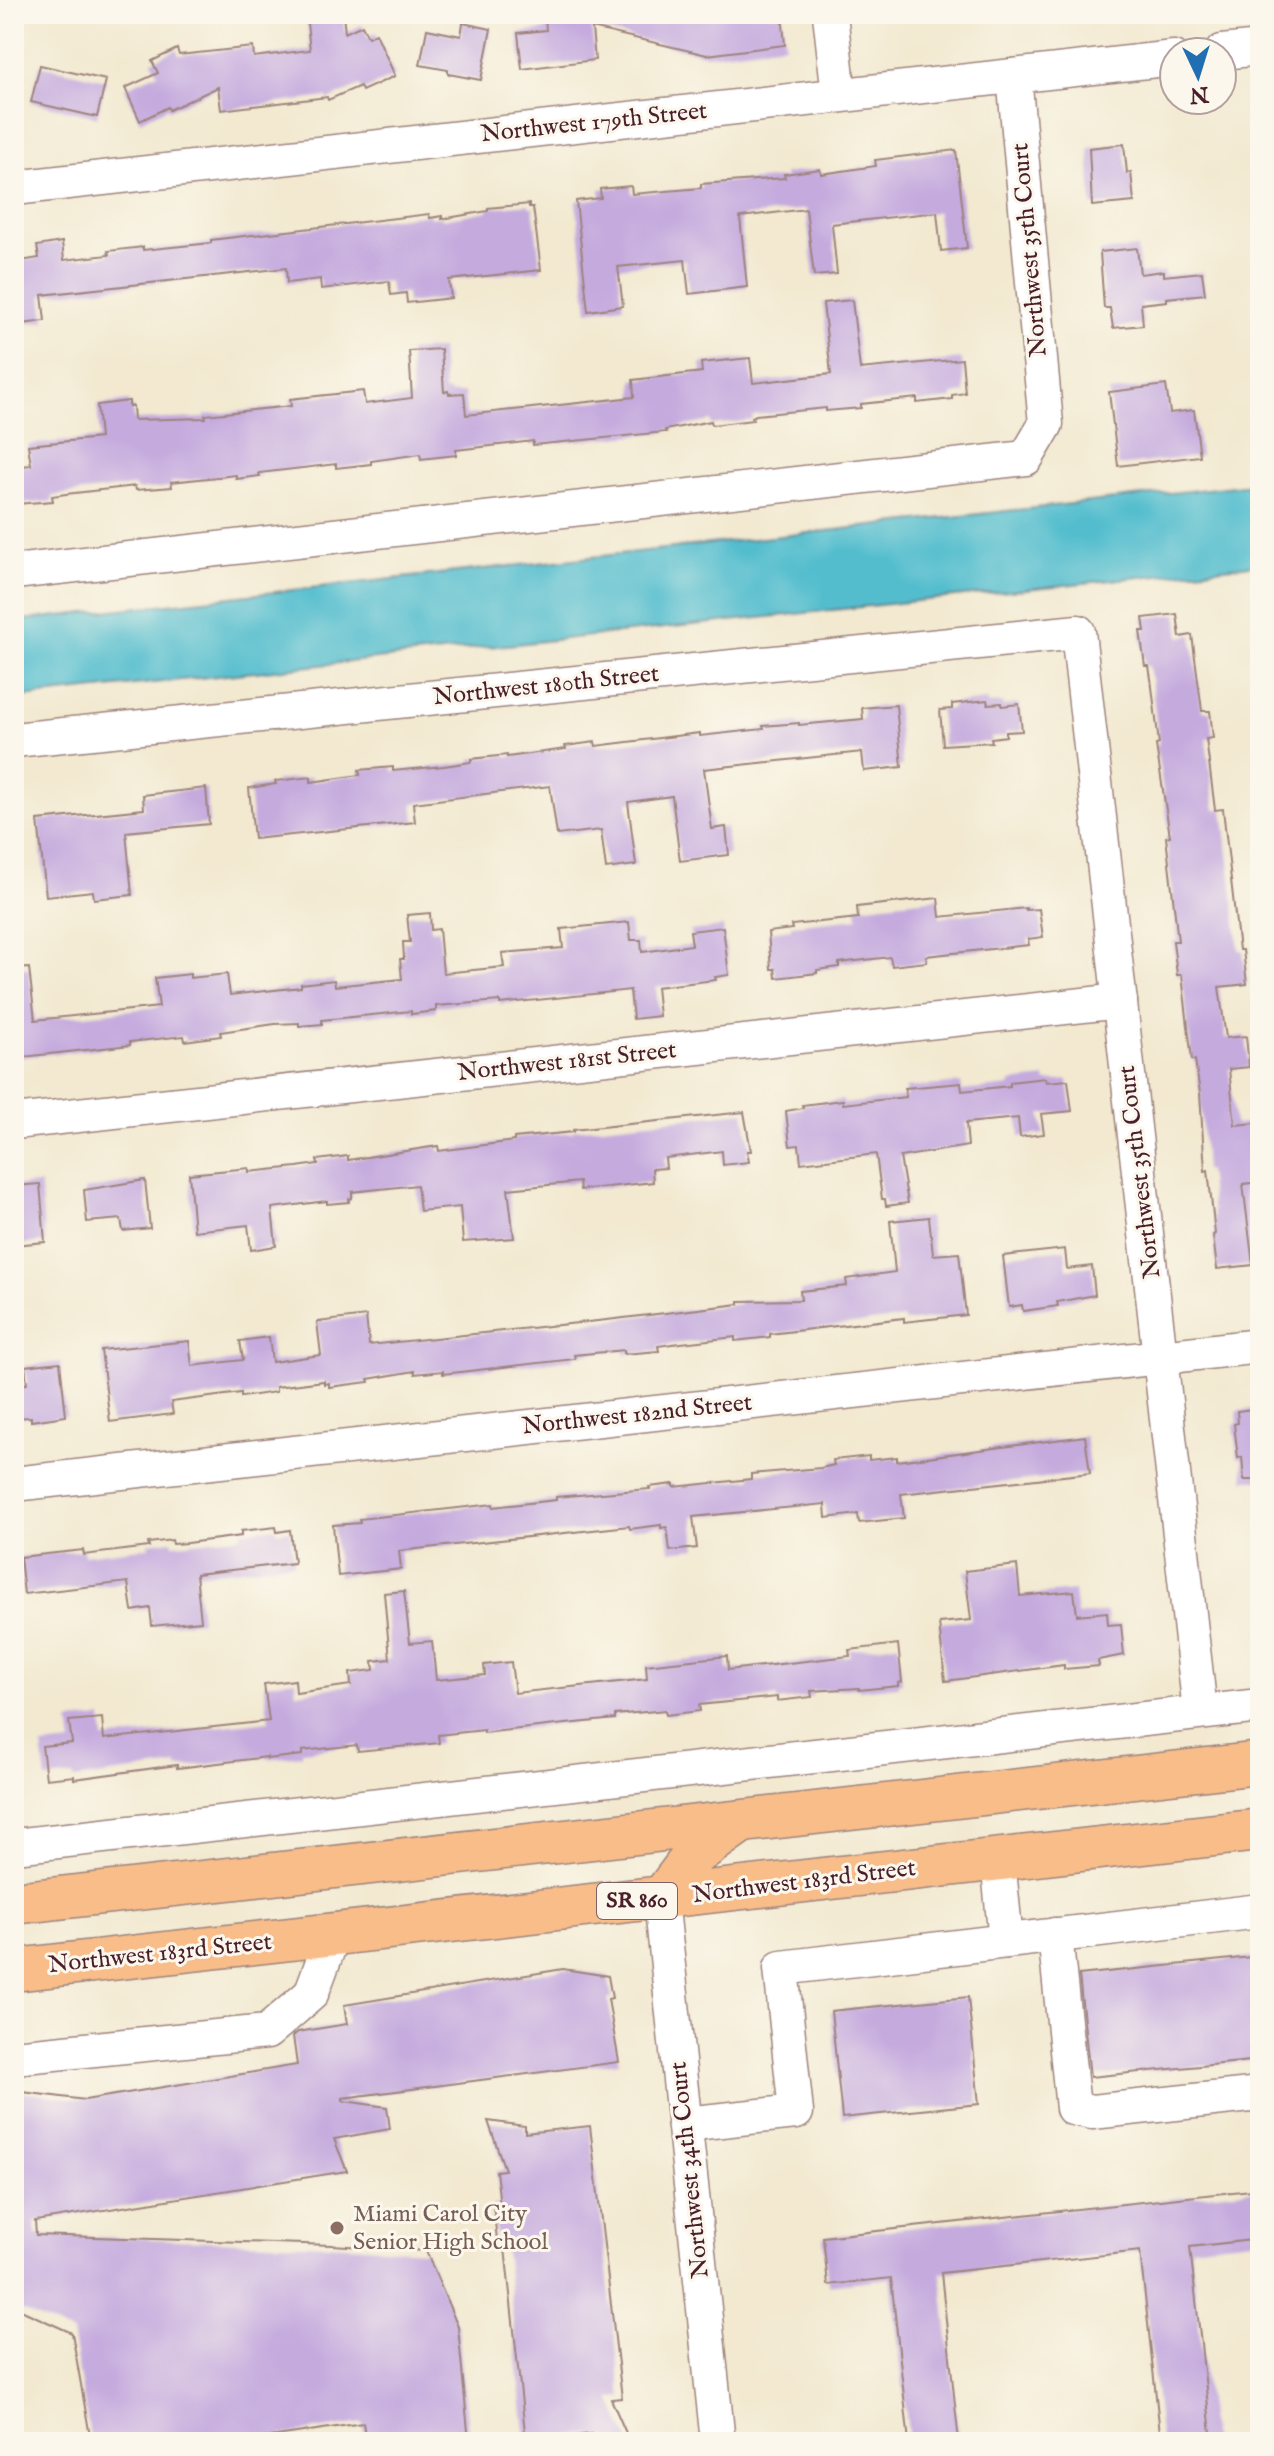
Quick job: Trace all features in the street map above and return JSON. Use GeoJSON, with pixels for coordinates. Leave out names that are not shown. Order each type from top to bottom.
{"type":"FeatureCollection","features":[{"type":"Feature","properties":{"kind":"main road"},"geometry":{"type":"LineString","coordinates":[[14,1903],[1260,1763]]}},
{"type":"Feature","properties":{"kind":"main road"},"geometry":{"type":"LineString","coordinates":[[661,1899],[693,1856],[743,1821]]}},
{"type":"Feature","properties":{"kind":"main road","name":"Northwest 183rd Street"},"geometry":{"type":"LineString","coordinates":[[14,1970],[1260,1830]]}},
{"type":"Feature","properties":{"kind":"street"},"geometry":{"type":"LineString","coordinates":[[830,14],[839,95]]}},
{"type":"Feature","properties":{"kind":"street"},"geometry":{"type":"LineString","coordinates":[[1238,50],[1260,48]]}},
{"type":"Feature","properties":{"kind":"street","name":"Northwest 179th Street"},"geometry":{"type":"LineString","coordinates":[[14,188],[1158,60]]}},
{"type":"Feature","properties":{"kind":"street","name":"Northwest 35th Court"},"geometry":{"type":"LineString","coordinates":[[14,572],[1026,458],[1046,424],[1014,76]]}},
{"type":"Feature","properties":{"kind":"street","name":"Northwest 35th Court"},"geometry":{"type":"LineString","coordinates":[[1078,632],[1200,1711]]}},
{"type":"Feature","properties":{"kind":"street","name":"Northwest 180th Street"},"geometry":{"type":"LineString","coordinates":[[14,740],[1078,632]]}},
{"type":"Feature","properties":{"kind":"street","name":"Northwest 181st Street"},"geometry":{"type":"LineString","coordinates":[[14,1122],[1120,1001]]}},
{"type":"Feature","properties":{"kind":"street","name":"Northwest 182nd Street"},"geometry":{"type":"LineString","coordinates":[[14,1484],[1260,1346]]}},
{"type":"Feature","properties":{"kind":"street"},"geometry":{"type":"LineString","coordinates":[[14,1846],[1260,1706]]}},
{"type":"Feature","properties":{"kind":"street"},"geometry":{"type":"LineString","coordinates":[[998,1860],[1006,1941]]}},
{"type":"Feature","properties":{"kind":"street","name":"Northwest 34th Court"},"geometry":{"type":"LineString","coordinates":[[661,1899],[718,2442]]}},
{"type":"Feature","properties":{"kind":"street"},"geometry":{"type":"LineString","coordinates":[[685,2124],[796,2112],[781,1968],[1260,1911]]}},
{"type":"Feature","properties":{"kind":"street"},"geometry":{"type":"LineString","coordinates":[[14,2057],[267,2032],[311,1994],[333,1935]]}},
{"type":"Feature","properties":{"kind":"street"},"geometry":{"type":"LineString","coordinates":[[1055,1935],[1073,2108],[1092,2112],[1260,2094]]}},
{"type":"Feature","properties":{"kind":"water"},"geometry":{"type":"Polygon","coordinates":[[[1260,483],[1260,564],[14,698],[14,621],[1260,483]]]}},
{"type":"Feature","properties":{"kind":"building"},"geometry":{"type":"Polygon","coordinates":[[[306,14],[343,14],[345,33],[362,25],[368,37],[376,33],[395,76],[362,91],[360,86],[328,100],[327,97],[221,110],[218,87],[140,121],[125,88],[158,73],[152,61],[177,49],[179,55],[253,47],[254,57],[310,50],[306,14]]]}},
{"type":"Feature","properties":{"kind":"building"},"geometry":{"type":"Polygon","coordinates":[[[571,14],[782,14],[785,45],[707,55],[592,28],[595,60],[522,69],[518,33],[546,30],[545,17],[571,14]]]}},
{"type":"Feature","properties":{"kind":"building"},"geometry":{"type":"Polygon","coordinates":[[[463,23],[491,29],[481,80],[420,65],[427,29],[461,36],[463,23]]]}},
{"type":"Feature","properties":{"kind":"building"},"geometry":{"type":"Polygon","coordinates":[[[40,65],[106,80],[97,117],[31,102],[40,65]]]}},
{"type":"Feature","properties":{"kind":"building"},"geometry":{"type":"Polygon","coordinates":[[[1124,144],[1134,202],[1092,206],[1089,148],[1124,144]]]}},
{"type":"Feature","properties":{"kind":"building"},"geometry":{"type":"Polygon","coordinates":[[[956,150],[967,248],[941,251],[937,212],[832,224],[837,274],[814,276],[806,209],[740,217],[747,287],[689,294],[685,260],[618,267],[623,306],[588,311],[576,201],[601,198],[600,189],[631,186],[632,194],[701,188],[701,184],[785,178],[784,174],[820,169],[821,174],[876,166],[875,160],[956,150]]]}},
{"type":"Feature","properties":{"kind":"building"},"geometry":{"type":"Polygon","coordinates":[[[529,204],[533,207],[541,270],[449,280],[451,298],[407,303],[406,293],[391,295],[389,281],[321,289],[320,279],[287,283],[286,268],[42,295],[45,321],[14,325],[14,262],[39,258],[37,246],[62,242],[64,260],[109,255],[108,251],[211,243],[211,240],[429,214],[430,218],[442,216],[442,219],[488,211],[488,208],[529,204]]]}},
{"type":"Feature","properties":{"kind":"building"},"geometry":{"type":"Polygon","coordinates":[[[1137,248],[1140,274],[1164,271],[1164,276],[1202,272],[1205,294],[1141,304],[1143,325],[1113,328],[1110,308],[1104,308],[1100,252],[1137,248]]]}},
{"type":"Feature","properties":{"kind":"building"},"geometry":{"type":"Polygon","coordinates":[[[852,300],[860,369],[962,359],[965,393],[952,395],[952,399],[917,403],[917,398],[861,404],[861,408],[756,415],[752,417],[753,420],[712,425],[711,421],[666,432],[533,445],[533,441],[456,450],[456,455],[421,459],[420,454],[336,468],[336,464],[259,473],[260,476],[236,479],[236,475],[171,482],[172,487],[136,490],[135,486],[66,494],[52,496],[53,501],[17,504],[14,500],[14,467],[31,465],[28,445],[100,438],[97,405],[129,401],[129,406],[133,406],[134,420],[206,418],[205,415],[291,406],[290,399],[363,391],[365,404],[412,398],[409,351],[441,349],[444,392],[464,393],[466,415],[634,397],[633,380],[702,372],[701,363],[750,358],[753,383],[831,374],[823,303],[852,300]]]}},
{"type":"Feature","properties":{"kind":"building"},"geometry":{"type":"Polygon","coordinates":[[[1166,385],[1170,413],[1194,410],[1200,456],[1118,466],[1109,392],[1166,385]]]}},
{"type":"Feature","properties":{"kind":"building"},"geometry":{"type":"Polygon","coordinates":[[[1177,614],[1180,637],[1192,635],[1202,711],[1210,711],[1213,738],[1206,739],[1215,810],[1223,809],[1239,950],[1243,950],[1247,984],[1219,987],[1226,1038],[1246,1036],[1249,1067],[1229,1069],[1235,1125],[1256,1123],[1260,1134],[1260,1182],[1243,1184],[1253,1265],[1217,1269],[1208,1170],[1205,1171],[1200,1093],[1195,1060],[1192,1060],[1182,975],[1177,975],[1173,941],[1178,941],[1166,837],[1170,836],[1156,745],[1159,744],[1149,666],[1145,666],[1140,631],[1145,631],[1143,618],[1177,614]]]}},
{"type":"Feature","properties":{"kind":"building"},"geometry":{"type":"Polygon","coordinates":[[[987,700],[988,704],[1002,703],[1002,706],[1019,704],[1022,731],[1006,732],[1006,736],[991,738],[992,742],[943,745],[940,710],[952,709],[952,704],[987,700]]]}},
{"type":"Feature","properties":{"kind":"building"},"geometry":{"type":"Polygon","coordinates":[[[896,705],[902,767],[864,771],[862,752],[704,769],[712,829],[726,827],[729,855],[680,861],[672,796],[628,802],[636,865],[606,869],[601,830],[557,835],[550,786],[413,803],[415,822],[254,839],[249,788],[276,784],[275,781],[311,777],[311,782],[360,775],[359,770],[393,767],[393,771],[444,766],[471,762],[471,759],[566,749],[565,746],[595,742],[596,746],[700,733],[700,736],[764,729],[763,726],[863,719],[862,708],[896,705]]]}},
{"type":"Feature","properties":{"kind":"building"},"geometry":{"type":"Polygon","coordinates":[[[206,788],[209,824],[126,832],[132,895],[94,899],[93,891],[46,896],[38,820],[144,809],[143,795],[206,788]]]}},
{"type":"Feature","properties":{"kind":"building"},"geometry":{"type":"Polygon","coordinates":[[[938,898],[940,917],[1039,909],[1043,937],[1028,939],[1029,945],[926,956],[927,962],[892,966],[890,957],[839,963],[839,967],[817,970],[817,973],[776,978],[775,969],[771,969],[768,932],[792,929],[791,925],[858,918],[857,907],[938,898]]]}},
{"type":"Feature","properties":{"kind":"building"},"geometry":{"type":"Polygon","coordinates":[[[430,913],[431,930],[439,929],[443,973],[504,967],[502,953],[563,948],[561,929],[629,922],[631,940],[641,940],[642,952],[692,945],[690,931],[723,927],[729,975],[715,977],[716,980],[656,987],[659,1016],[633,1019],[630,990],[500,1004],[500,1001],[436,1006],[436,1011],[322,1020],[322,1024],[299,1026],[299,1023],[275,1024],[185,1041],[184,1036],[14,1058],[14,969],[29,968],[35,1020],[159,1007],[155,978],[190,974],[190,978],[227,974],[230,995],[334,980],[335,986],[402,979],[400,959],[404,959],[403,942],[410,942],[407,915],[430,913]]]}},
{"type":"Feature","properties":{"kind":"building"},"geometry":{"type":"Polygon","coordinates":[[[1045,1078],[1046,1082],[1068,1080],[1072,1111],[1041,1114],[1044,1134],[1020,1137],[1018,1118],[966,1123],[968,1146],[900,1157],[908,1203],[886,1206],[885,1199],[882,1199],[876,1154],[801,1163],[799,1145],[790,1146],[786,1111],[803,1108],[802,1105],[906,1097],[905,1088],[961,1083],[962,1091],[1010,1086],[1010,1082],[1045,1078]]]}},
{"type":"Feature","properties":{"kind":"building"},"geometry":{"type":"Polygon","coordinates":[[[744,1112],[751,1151],[747,1151],[749,1162],[723,1165],[722,1151],[665,1158],[666,1168],[652,1169],[653,1182],[580,1190],[579,1182],[508,1189],[514,1238],[463,1242],[460,1207],[420,1211],[417,1185],[352,1192],[349,1202],[327,1204],[327,1201],[272,1208],[276,1246],[251,1250],[248,1225],[194,1231],[189,1174],[297,1167],[318,1164],[317,1160],[348,1156],[348,1160],[438,1146],[439,1151],[573,1130],[744,1112]]]}},
{"type":"Feature","properties":{"kind":"building"},"geometry":{"type":"Polygon","coordinates":[[[145,1180],[150,1228],[123,1231],[121,1219],[87,1222],[84,1190],[145,1180]]]}},
{"type":"Feature","properties":{"kind":"building"},"geometry":{"type":"Polygon","coordinates":[[[40,1184],[45,1242],[14,1245],[14,1186],[40,1184]]]}},
{"type":"Feature","properties":{"kind":"building"},"geometry":{"type":"Polygon","coordinates":[[[929,1217],[933,1255],[959,1253],[966,1315],[904,1322],[904,1318],[735,1341],[735,1337],[672,1344],[658,1346],[659,1351],[624,1354],[624,1350],[574,1355],[575,1359],[443,1374],[443,1371],[415,1374],[415,1371],[368,1379],[369,1382],[329,1387],[329,1383],[324,1384],[324,1381],[276,1387],[276,1392],[241,1397],[241,1393],[171,1402],[173,1414],[110,1422],[101,1350],[189,1341],[192,1366],[243,1360],[240,1341],[269,1337],[272,1362],[321,1355],[317,1322],[366,1316],[369,1345],[607,1320],[739,1304],[739,1301],[801,1300],[800,1291],[847,1286],[846,1279],[895,1272],[890,1221],[929,1217]]]}},
{"type":"Feature","properties":{"kind":"building"},"geometry":{"type":"Polygon","coordinates":[[[1065,1249],[1067,1269],[1092,1266],[1095,1295],[1057,1302],[1058,1306],[1023,1311],[1022,1305],[1009,1307],[1003,1256],[1065,1249]]]}},
{"type":"Feature","properties":{"kind":"building"},"geometry":{"type":"Polygon","coordinates":[[[60,1362],[66,1416],[31,1421],[31,1417],[14,1418],[14,1386],[27,1384],[25,1366],[60,1362]]]}},
{"type":"Feature","properties":{"kind":"building"},"geometry":{"type":"Polygon","coordinates":[[[1260,1408],[1260,1480],[1244,1480],[1234,1424],[1238,1423],[1237,1411],[1260,1408]]]}},
{"type":"Feature","properties":{"kind":"building"},"geometry":{"type":"Polygon","coordinates":[[[1085,1436],[1090,1473],[901,1494],[904,1518],[859,1523],[858,1514],[826,1518],[825,1504],[693,1517],[697,1548],[670,1551],[667,1527],[630,1529],[629,1526],[399,1551],[401,1569],[338,1576],[333,1525],[360,1523],[359,1519],[556,1500],[556,1497],[674,1484],[674,1487],[751,1479],[751,1474],[834,1465],[833,1460],[869,1456],[869,1460],[897,1457],[897,1461],[1085,1436]]]}},
{"type":"Feature","properties":{"kind":"building"},"geometry":{"type":"Polygon","coordinates":[[[276,1527],[277,1532],[290,1530],[294,1563],[196,1574],[201,1621],[152,1626],[150,1608],[132,1611],[128,1582],[24,1594],[20,1557],[83,1550],[84,1555],[149,1547],[148,1543],[172,1540],[173,1544],[187,1543],[241,1536],[241,1531],[276,1527]]]}},
{"type":"Feature","properties":{"kind":"building"},"geometry":{"type":"Polygon","coordinates":[[[1017,1565],[1020,1596],[1074,1591],[1077,1615],[1107,1612],[1108,1625],[1121,1624],[1124,1655],[1098,1660],[1099,1666],[1064,1669],[1064,1665],[945,1681],[939,1623],[971,1620],[965,1571],[1017,1565]]]}},
{"type":"Feature","properties":{"kind":"building"},"geometry":{"type":"Polygon","coordinates":[[[404,1591],[410,1643],[432,1641],[436,1680],[485,1675],[484,1665],[511,1662],[515,1693],[647,1679],[646,1665],[727,1656],[728,1670],[850,1656],[849,1650],[898,1644],[902,1682],[898,1686],[859,1690],[811,1691],[812,1697],[777,1701],[777,1697],[699,1705],[700,1711],[666,1715],[665,1710],[615,1715],[615,1719],[438,1735],[439,1743],[358,1751],[357,1745],[302,1751],[302,1755],[267,1759],[177,1768],[177,1765],[74,1779],[74,1776],[46,1779],[42,1746],[72,1743],[69,1721],[102,1718],[104,1739],[269,1721],[264,1684],[295,1680],[296,1693],[351,1685],[350,1673],[374,1670],[373,1661],[390,1659],[384,1593],[404,1591]]]}},
{"type":"Feature","properties":{"kind":"building"},"geometry":{"type":"Polygon","coordinates":[[[1260,1956],[1260,2060],[1090,2077],[1079,1975],[1260,1956]]]}},
{"type":"Feature","properties":{"kind":"building"},"geometry":{"type":"Polygon","coordinates":[[[563,1969],[608,1976],[612,1998],[608,1999],[619,2062],[343,2098],[343,2101],[387,2107],[390,2129],[334,2139],[347,2171],[35,2221],[36,2235],[426,2251],[458,2327],[469,2442],[366,2442],[363,2423],[236,2442],[91,2442],[72,2333],[14,2307],[14,2091],[85,2100],[297,2065],[293,2036],[298,2032],[347,2024],[344,2005],[563,1969]]]}},
{"type":"Feature","properties":{"kind":"building"},"geometry":{"type":"Polygon","coordinates":[[[968,1997],[979,2104],[842,2118],[831,2011],[968,1997]]]}},
{"type":"Feature","properties":{"kind":"building"},"geometry":{"type":"Polygon","coordinates":[[[488,2121],[525,2126],[525,2133],[590,2126],[622,2398],[611,2399],[630,2442],[592,2442],[591,2434],[526,2441],[504,2239],[497,2239],[493,2205],[500,2205],[496,2171],[505,2170],[488,2121]]]}},
{"type":"Feature","properties":{"kind":"building"},"geometry":{"type":"Polygon","coordinates":[[[1260,2189],[1260,2239],[1190,2247],[1212,2442],[1161,2442],[1140,2251],[941,2273],[959,2442],[909,2442],[891,2278],[828,2285],[823,2237],[1260,2189]]]}},
{"type":"Feature","properties":{"kind":"place","name":"Miami Carol City Senior High School"},"geometry":{"type":"Point","coordinates":[337,2228]}}]}
